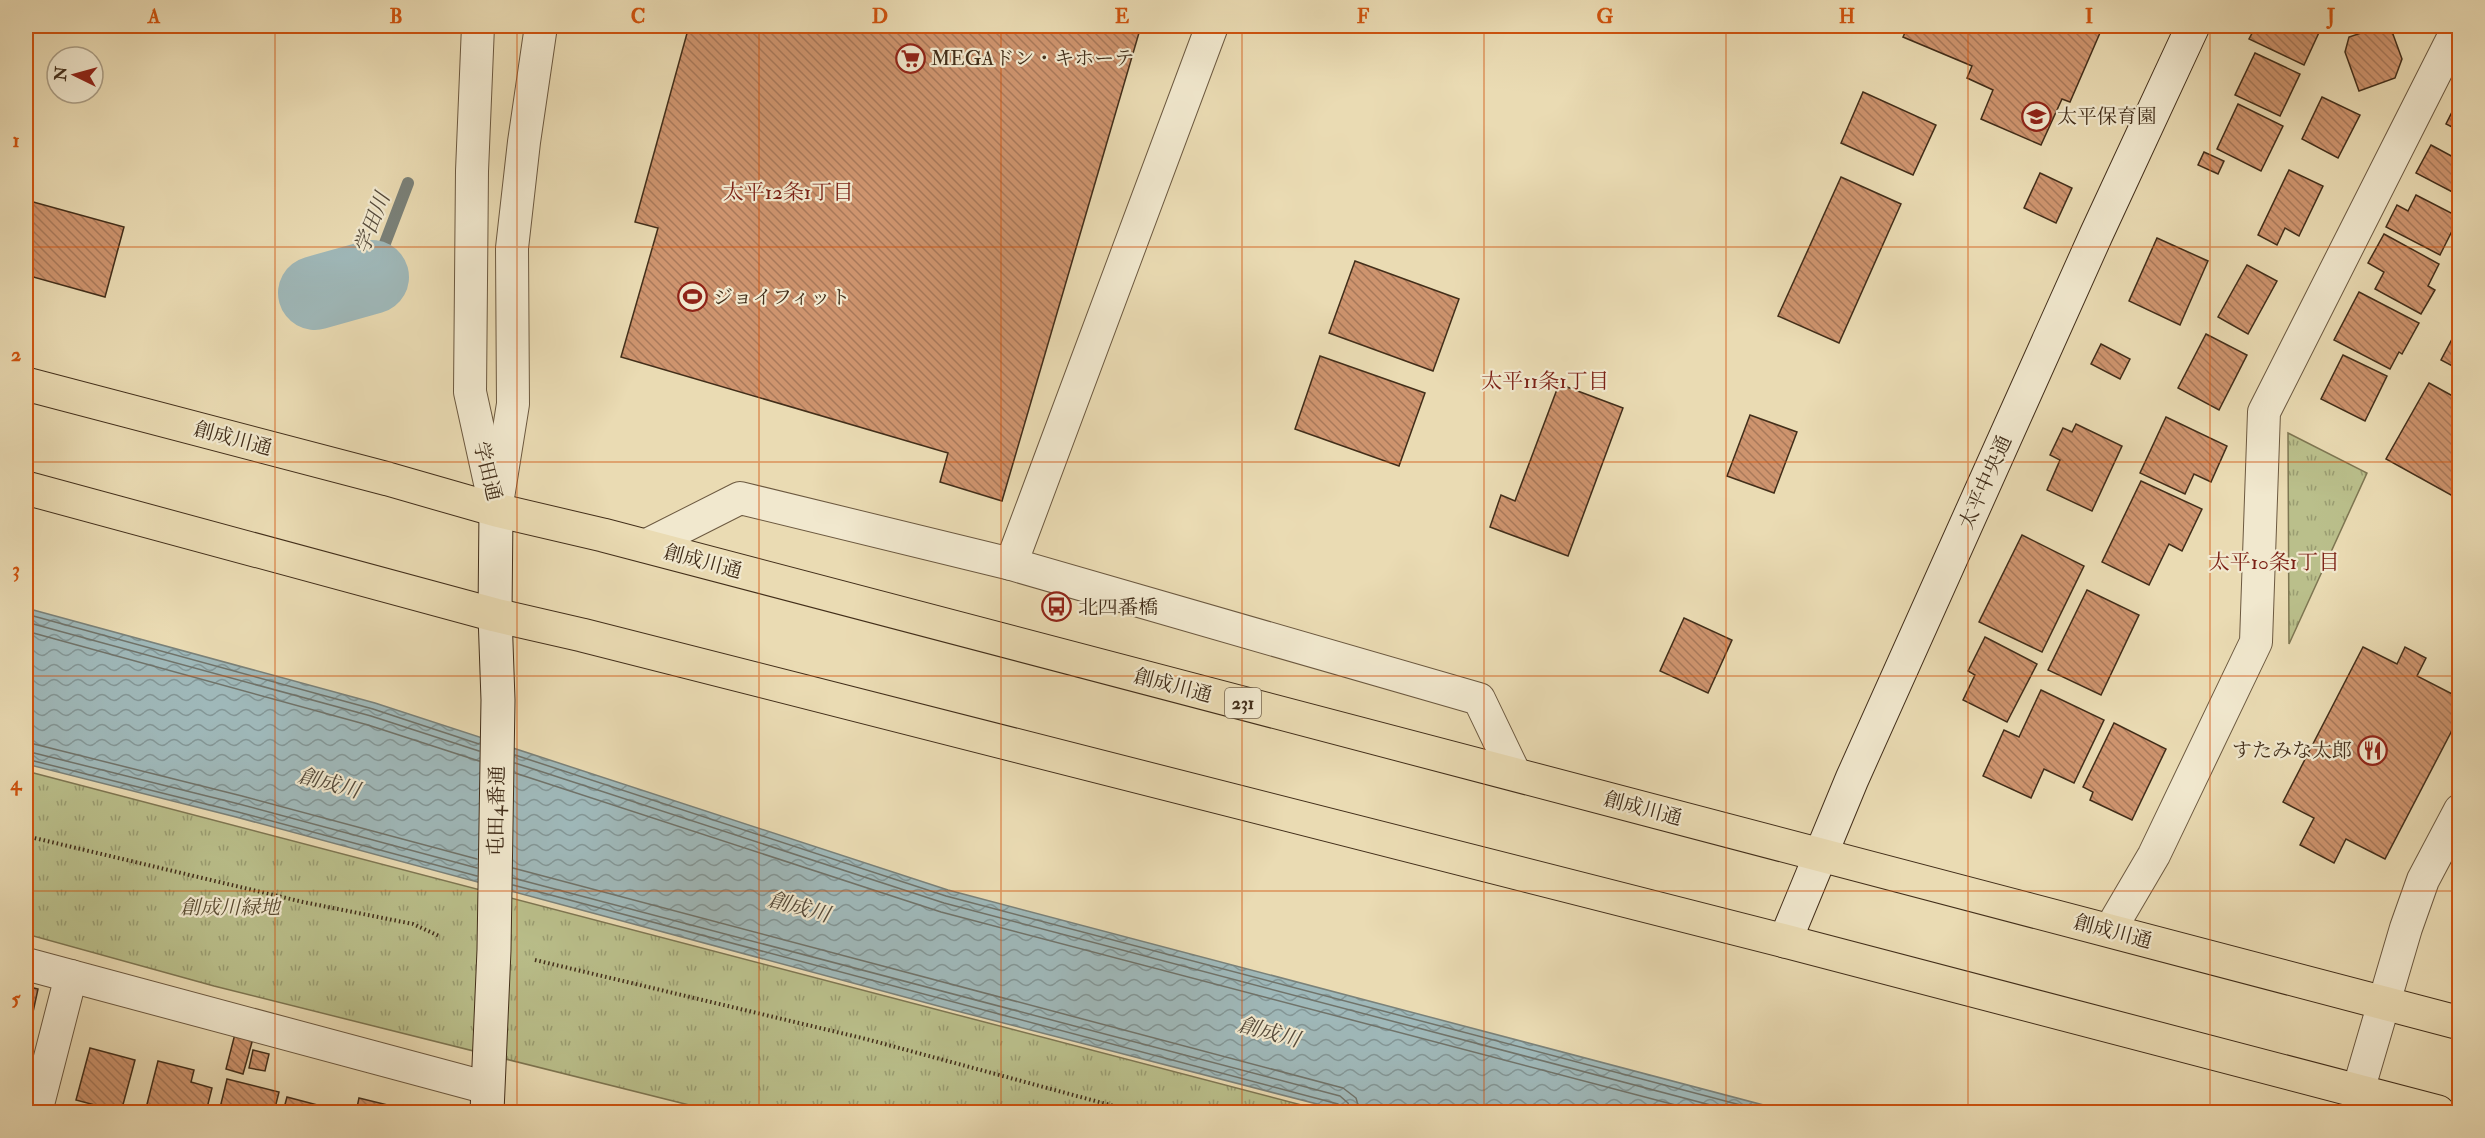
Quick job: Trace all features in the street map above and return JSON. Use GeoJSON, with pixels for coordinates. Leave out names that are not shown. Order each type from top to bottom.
{"type":"FeatureCollection","features":[{"type":"Feature","properties":{"kind":"highway","name":"創成川通"},"geometry":{"type":"LineString","coordinates":[[26,384],[388,479],[496,510],[645,546],[2460,1023]]}},
{"type":"Feature","properties":{"kind":"highway"},"geometry":{"type":"LineString","coordinates":[[26,488],[495,615],[594,638],[1785,941],[2438,1113]]}},
{"type":"Feature","properties":{"kind":"street","name":"学田通"},"geometry":{"type":"LineString","coordinates":[[478,26],[472,171],[470,392],[496,510]]}},
{"type":"Feature","properties":{"kind":"street","name":"学田通"},"geometry":{"type":"LineString","coordinates":[[496,510],[513,404],[513,248],[524,142],[541,26]]}},
{"type":"Feature","properties":{"kind":"street"},"geometry":{"type":"LineString","coordinates":[[1011,564],[1212,26]]}},
{"type":"Feature","properties":{"kind":"street","name":"太平中央通"},"geometry":{"type":"LineString","coordinates":[[1785,941],[1820,854],[2081,267],[2193,26]]}},
{"type":"Feature","properties":{"kind":"street"},"geometry":{"type":"LineString","coordinates":[[2110,930],[2154,855],[2256,642],[2264,412],[2459,26]]}},
{"type":"Feature","properties":{"kind":"street"},"geometry":{"type":"LineString","coordinates":[[645,546],[740,498],[1011,564],[1479,699],[1515,774]]}},
{"type":"Feature","properties":{"kind":"street","name":"屯田4番通"},"geometry":{"type":"LineString","coordinates":[[488,1100],[494,943],[498,718],[495,615],[496,510]]}},
{"type":"Feature","properties":{"kind":"street"},"geometry":{"type":"LineString","coordinates":[[2358,1091],[2423,880],[2460,810]]}},
{"type":"Feature","properties":{"kind":"street"},"geometry":{"type":"LineString","coordinates":[[26,964],[488,1100]]}},
{"type":"Feature","properties":{"kind":"street"},"geometry":{"type":"LineString","coordinates":[[36,1113],[72,976]]}},
{"type":"Feature","properties":{"kind":"path"},"geometry":{"type":"LineString","coordinates":[[26,836],[303,902],[413,924],[440,936]]}},
{"type":"Feature","properties":{"kind":"path"},"geometry":{"type":"LineString","coordinates":[[535,960],[866,1039],[1136,1113]]}},
{"type":"Feature","properties":{"kind":"green space"},"geometry":{"type":"Polygon","coordinates":[[[2288,433],[2367,473],[2289,644],[2288,433]]]}},
{"type":"Feature","properties":{"kind":"green space","name":"創成川緑地"},"geometry":{"type":"Polygon","coordinates":[[[26,771],[1328,1112],[717,1112],[214,986],[26,934],[26,771]]]}},
{"type":"Feature","properties":{"kind":"water","name":"創成川"},"geometry":{"type":"Polygon","coordinates":[[[26,608],[375,703],[948,890],[1790,1112],[1348,1112],[953,1010],[236,817],[26,764],[26,608]]]}},
{"type":"Feature","properties":{"kind":"building"},"geometry":{"type":"Polygon","coordinates":[[[689,26],[1141,26],[1002,501],[940,482],[948,453],[621,357],[658,228],[635,222],[689,26]]]}},
{"type":"Feature","properties":{"kind":"building"},"geometry":{"type":"Polygon","coordinates":[[[1908,26],[2103,26],[2070,102],[2062,99],[2041,145],[1981,119],[1993,90],[1967,78],[1972,66],[1903,37],[1908,26]]]}},
{"type":"Feature","properties":{"kind":"building"},"geometry":{"type":"Polygon","coordinates":[[[2256,26],[2322,26],[2304,65],[2249,39],[2256,26]]]}},
{"type":"Feature","properties":{"kind":"building"},"geometry":{"type":"Polygon","coordinates":[[[2382,26],[2390,26],[2402,59],[2395,78],[2359,91],[2345,52],[2349,37],[2382,26]]]}},
{"type":"Feature","properties":{"kind":"building"},"geometry":{"type":"Polygon","coordinates":[[[2255,53],[2300,74],[2280,116],[2235,95],[2255,53]]]}},
{"type":"Feature","properties":{"kind":"building"},"geometry":{"type":"Polygon","coordinates":[[[1863,92],[1936,125],[1913,175],[1841,143],[1863,92]]]}},
{"type":"Feature","properties":{"kind":"building"},"geometry":{"type":"Polygon","coordinates":[[[2460,96],[2460,131],[2446,124],[2460,96]]]}},
{"type":"Feature","properties":{"kind":"building"},"geometry":{"type":"Polygon","coordinates":[[[2322,97],[2360,115],[2338,158],[2302,139],[2322,97]]]}},
{"type":"Feature","properties":{"kind":"building"},"geometry":{"type":"Polygon","coordinates":[[[2238,104],[2283,126],[2261,171],[2217,149],[2238,104]]]}},
{"type":"Feature","properties":{"kind":"building"},"geometry":{"type":"Polygon","coordinates":[[[2431,145],[2455,158],[2460,151],[2460,196],[2416,173],[2431,145]]]}},
{"type":"Feature","properties":{"kind":"building"},"geometry":{"type":"Polygon","coordinates":[[[2204,152],[2224,161],[2218,174],[2198,165],[2204,152]]]}},
{"type":"Feature","properties":{"kind":"building"},"geometry":{"type":"Polygon","coordinates":[[[2289,170],[2323,186],[2299,236],[2285,228],[2277,245],[2258,235],[2289,170]]]}},
{"type":"Feature","properties":{"kind":"building"},"geometry":{"type":"Polygon","coordinates":[[[2040,173],[2072,188],[2056,223],[2024,208],[2040,173]]]}},
{"type":"Feature","properties":{"kind":"building"},"geometry":{"type":"Polygon","coordinates":[[[1841,177],[1901,204],[1839,343],[1778,316],[1841,177]]]}},
{"type":"Feature","properties":{"kind":"building"},"geometry":{"type":"Polygon","coordinates":[[[2416,195],[2459,217],[2440,255],[2386,227],[2397,205],[2408,211],[2416,195]]]}},
{"type":"Feature","properties":{"kind":"building"},"geometry":{"type":"Polygon","coordinates":[[[26,200],[124,227],[105,297],[26,275],[26,200]]]}},
{"type":"Feature","properties":{"kind":"building"},"geometry":{"type":"Polygon","coordinates":[[[2384,234],[2439,264],[2428,286],[2435,290],[2421,314],[2375,289],[2384,272],[2368,263],[2384,234]]]}},
{"type":"Feature","properties":{"kind":"building"},"geometry":{"type":"Polygon","coordinates":[[[2157,238],[2208,261],[2180,325],[2129,301],[2157,238]]]}},
{"type":"Feature","properties":{"kind":"building"},"geometry":{"type":"Polygon","coordinates":[[[1355,261],[1459,299],[1433,371],[1329,333],[1355,261]]]}},
{"type":"Feature","properties":{"kind":"building"},"geometry":{"type":"Polygon","coordinates":[[[2247,265],[2277,281],[2248,334],[2218,317],[2247,265]]]}},
{"type":"Feature","properties":{"kind":"building"},"geometry":{"type":"Polygon","coordinates":[[[2359,292],[2419,323],[2402,354],[2399,352],[2390,369],[2334,340],[2359,292]]]}},
{"type":"Feature","properties":{"kind":"building"},"geometry":{"type":"Polygon","coordinates":[[[2460,324],[2460,370],[2441,360],[2460,324]]]}},
{"type":"Feature","properties":{"kind":"building"},"geometry":{"type":"Polygon","coordinates":[[[2206,334],[2247,355],[2219,410],[2178,388],[2206,334]]]}},
{"type":"Feature","properties":{"kind":"building"},"geometry":{"type":"Polygon","coordinates":[[[2101,344],[2130,359],[2120,379],[2091,364],[2101,344]]]}},
{"type":"Feature","properties":{"kind":"building"},"geometry":{"type":"Polygon","coordinates":[[[2343,355],[2387,376],[2365,421],[2321,399],[2343,355]]]}},
{"type":"Feature","properties":{"kind":"building"},"geometry":{"type":"Polygon","coordinates":[[[1320,356],[1425,393],[1399,466],[1295,429],[1320,356]]]}},
{"type":"Feature","properties":{"kind":"building"},"geometry":{"type":"Polygon","coordinates":[[[2429,383],[2460,400],[2460,500],[2386,459],[2429,383]]]}},
{"type":"Feature","properties":{"kind":"building"},"geometry":{"type":"Polygon","coordinates":[[[1559,384],[1623,408],[1568,556],[1490,527],[1501,495],[1515,501],[1559,384]]]}},
{"type":"Feature","properties":{"kind":"building"},"geometry":{"type":"Polygon","coordinates":[[[1750,415],[1797,432],[1774,493],[1727,476],[1750,415]]]}},
{"type":"Feature","properties":{"kind":"building"},"geometry":{"type":"Polygon","coordinates":[[[2166,417],[2227,446],[2211,482],[2194,474],[2185,494],[2140,473],[2166,417]]]}},
{"type":"Feature","properties":{"kind":"building"},"geometry":{"type":"Polygon","coordinates":[[[2076,424],[2122,446],[2092,511],[2047,490],[2060,460],[2050,455],[2063,428],[2072,432],[2076,424]]]}},
{"type":"Feature","properties":{"kind":"building"},"geometry":{"type":"Polygon","coordinates":[[[2141,481],[2202,509],[2182,551],[2169,544],[2149,585],[2102,562],[2141,481]]]}},
{"type":"Feature","properties":{"kind":"building"},"geometry":{"type":"Polygon","coordinates":[[[2022,535],[2084,566],[2042,652],[1979,622],[2022,535]]]}},
{"type":"Feature","properties":{"kind":"building"},"geometry":{"type":"Polygon","coordinates":[[[2087,590],[2139,615],[2101,695],[2048,670],[2087,590]]]}},
{"type":"Feature","properties":{"kind":"building"},"geometry":{"type":"Polygon","coordinates":[[[1684,618],[1732,640],[1708,693],[1660,671],[1684,618]]]}},
{"type":"Feature","properties":{"kind":"building"},"geometry":{"type":"Polygon","coordinates":[[[1985,637],[2037,664],[2007,722],[1963,700],[1975,675],[1968,671],[1985,637]]]}},
{"type":"Feature","properties":{"kind":"building"},"geometry":{"type":"Polygon","coordinates":[[[2363,647],[2397,664],[2405,647],[2426,658],[2417,676],[2460,698],[2460,715],[2385,859],[2346,839],[2334,863],[2300,845],[2314,818],[2283,802],[2363,647]]]}},
{"type":"Feature","properties":{"kind":"building"},"geometry":{"type":"Polygon","coordinates":[[[2041,690],[2104,720],[2074,783],[2044,769],[2031,798],[1983,776],[2004,730],[2019,737],[2041,690]]]}},
{"type":"Feature","properties":{"kind":"building"},"geometry":{"type":"Polygon","coordinates":[[[2114,723],[2166,749],[2132,820],[2090,800],[2093,792],[2083,787],[2114,723]]]}},
{"type":"Feature","properties":{"kind":"building"},"geometry":{"type":"Polygon","coordinates":[[[26,986],[38,989],[33,1012],[26,1010],[26,986]]]}},
{"type":"Feature","properties":{"kind":"building"},"geometry":{"type":"Polygon","coordinates":[[[236,1030],[254,1035],[243,1074],[226,1069],[236,1030]]]}},
{"type":"Feature","properties":{"kind":"building"},"geometry":{"type":"Polygon","coordinates":[[[90,1048],[135,1060],[121,1112],[76,1100],[90,1048]]]}},
{"type":"Feature","properties":{"kind":"building"},"geometry":{"type":"Polygon","coordinates":[[[253,1050],[269,1054],[265,1071],[249,1068],[253,1050]]]}},
{"type":"Feature","properties":{"kind":"building"},"geometry":{"type":"Polygon","coordinates":[[[158,1061],[194,1070],[191,1082],[212,1088],[206,1112],[145,1112],[158,1061]]]}},
{"type":"Feature","properties":{"kind":"building"},"geometry":{"type":"Polygon","coordinates":[[[227,1079],[279,1092],[274,1112],[219,1112],[227,1079]]]}},
{"type":"Feature","properties":{"kind":"building"},"geometry":{"type":"Polygon","coordinates":[[[287,1097],[344,1112],[283,1112],[287,1097]]]}},
{"type":"Feature","properties":{"kind":"building"},"geometry":{"type":"Polygon","coordinates":[[[359,1098],[400,1108],[399,1112],[356,1112],[359,1098]]]}},
{"type":"Feature","properties":{"kind":"waterway","name":"学田川"},"geometry":{"type":"LineString","coordinates":[[372,277],[408,183]]}},
{"type":"Feature","properties":{"kind":"waterway"},"geometry":{"type":"LineString","coordinates":[[315,293],[372,277]]}},
{"type":"Feature","properties":{"kind":"place","name":"MEGAドン・キホーテ"},"geometry":{"type":"Point","coordinates":[910,58]}},
{"type":"Feature","properties":{"kind":"place","name":"太平保育園"},"geometry":{"type":"Point","coordinates":[2036,116]}},
{"type":"Feature","properties":{"kind":"place","name":"ジョイフィット"},"geometry":{"type":"Point","coordinates":[692,297]}},
{"type":"Feature","properties":{"kind":"place","name":"北四番橋"},"geometry":{"type":"Point","coordinates":[1057,607]}},
{"type":"Feature","properties":{"kind":"place","name":"すたみな太郎"},"geometry":{"type":"Point","coordinates":[2373,750]}},
{"type":"Feature","properties":{"kind":"district","name":"太平12条1丁目"},"geometry":{"type":"Point","coordinates":[788,192]}},
{"type":"Feature","properties":{"kind":"district","name":"太平11条1丁目"},"geometry":{"type":"Point","coordinates":[1545,381]}},
{"type":"Feature","properties":{"kind":"district","name":"太平10条1丁目"},"geometry":{"type":"Point","coordinates":[2274,562]}}]}
